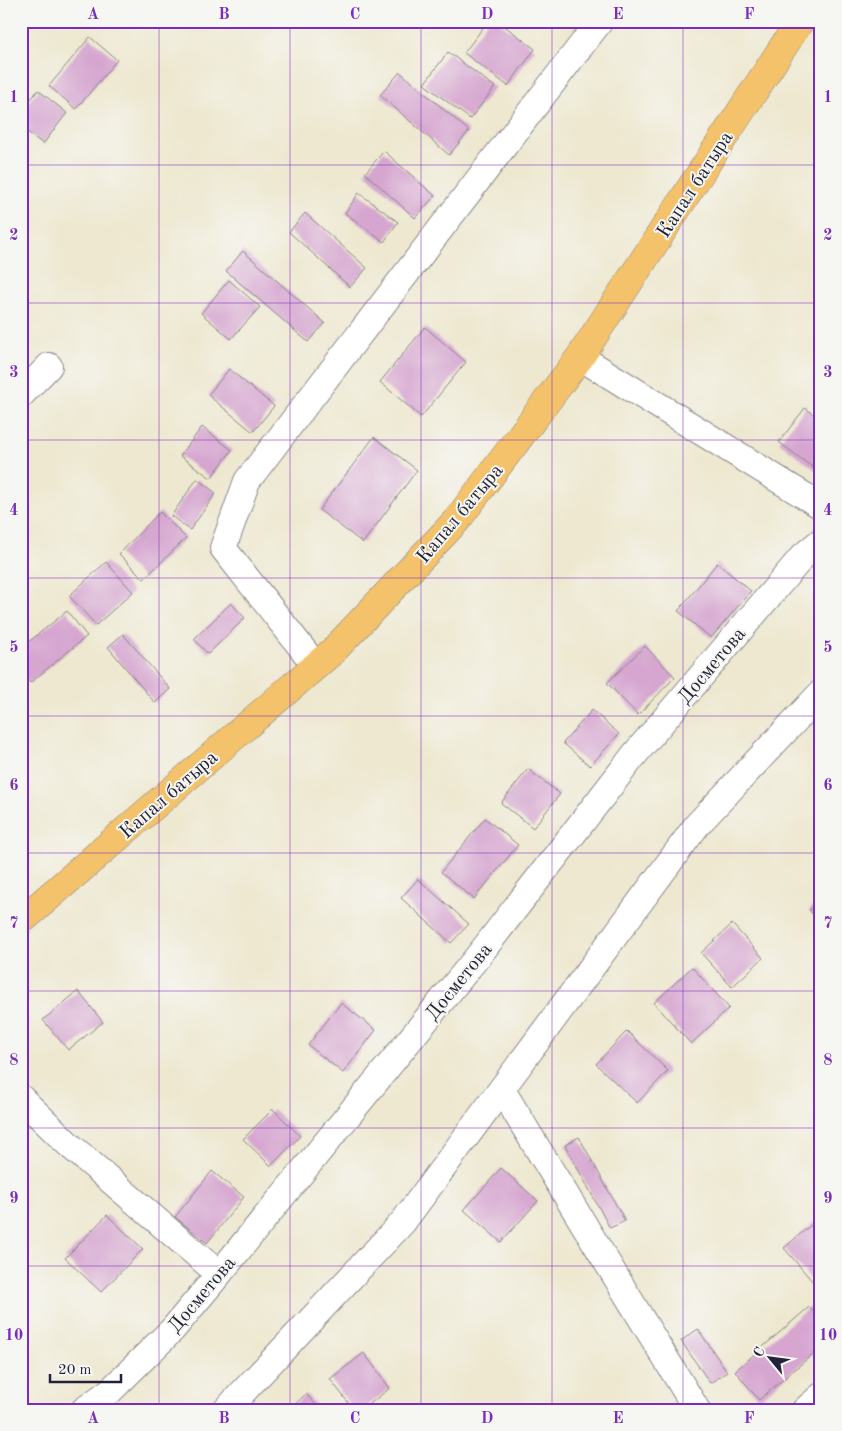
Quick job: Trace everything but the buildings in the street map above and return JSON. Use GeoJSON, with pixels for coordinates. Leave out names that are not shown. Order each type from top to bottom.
{"type":"FeatureCollection","features":[{"type":"Feature","properties":{"kind":"main road","name":"Капал батыра"},"geometry":{"type":"LineString","coordinates":[[21,921],[333,651],[458,520],[580,357],[800,21]]}},
{"type":"Feature","properties":{"kind":"street"},"geometry":{"type":"LineString","coordinates":[[316,666],[223,548],[248,481],[600,21]]}},
{"type":"Feature","properties":{"kind":"street"},"geometry":{"type":"LineString","coordinates":[[580,357],[821,506]]}},
{"type":"Feature","properties":{"kind":"street"},"geometry":{"type":"LineString","coordinates":[[21,395],[50,366]]}},
{"type":"Feature","properties":{"kind":"street","name":"Досметова"},"geometry":{"type":"LineString","coordinates":[[84,1410],[110,1391],[172,1329],[219,1274],[479,955],[635,754],[803,556],[821,541]]}},
{"type":"Feature","properties":{"kind":"street"},"geometry":{"type":"LineString","coordinates":[[226,1410],[403,1222],[697,825],[821,693]]}},
{"type":"Feature","properties":{"kind":"street"},"geometry":{"type":"LineString","coordinates":[[502,1090],[698,1410]]}},
{"type":"Feature","properties":{"kind":"street"},"geometry":{"type":"LineString","coordinates":[[21,1098],[66,1142],[219,1274]]}},
{"type":"Feature","properties":{"kind":"street"},"geometry":{"type":"LineString","coordinates":[[804,1410],[821,1396]]}}]}
